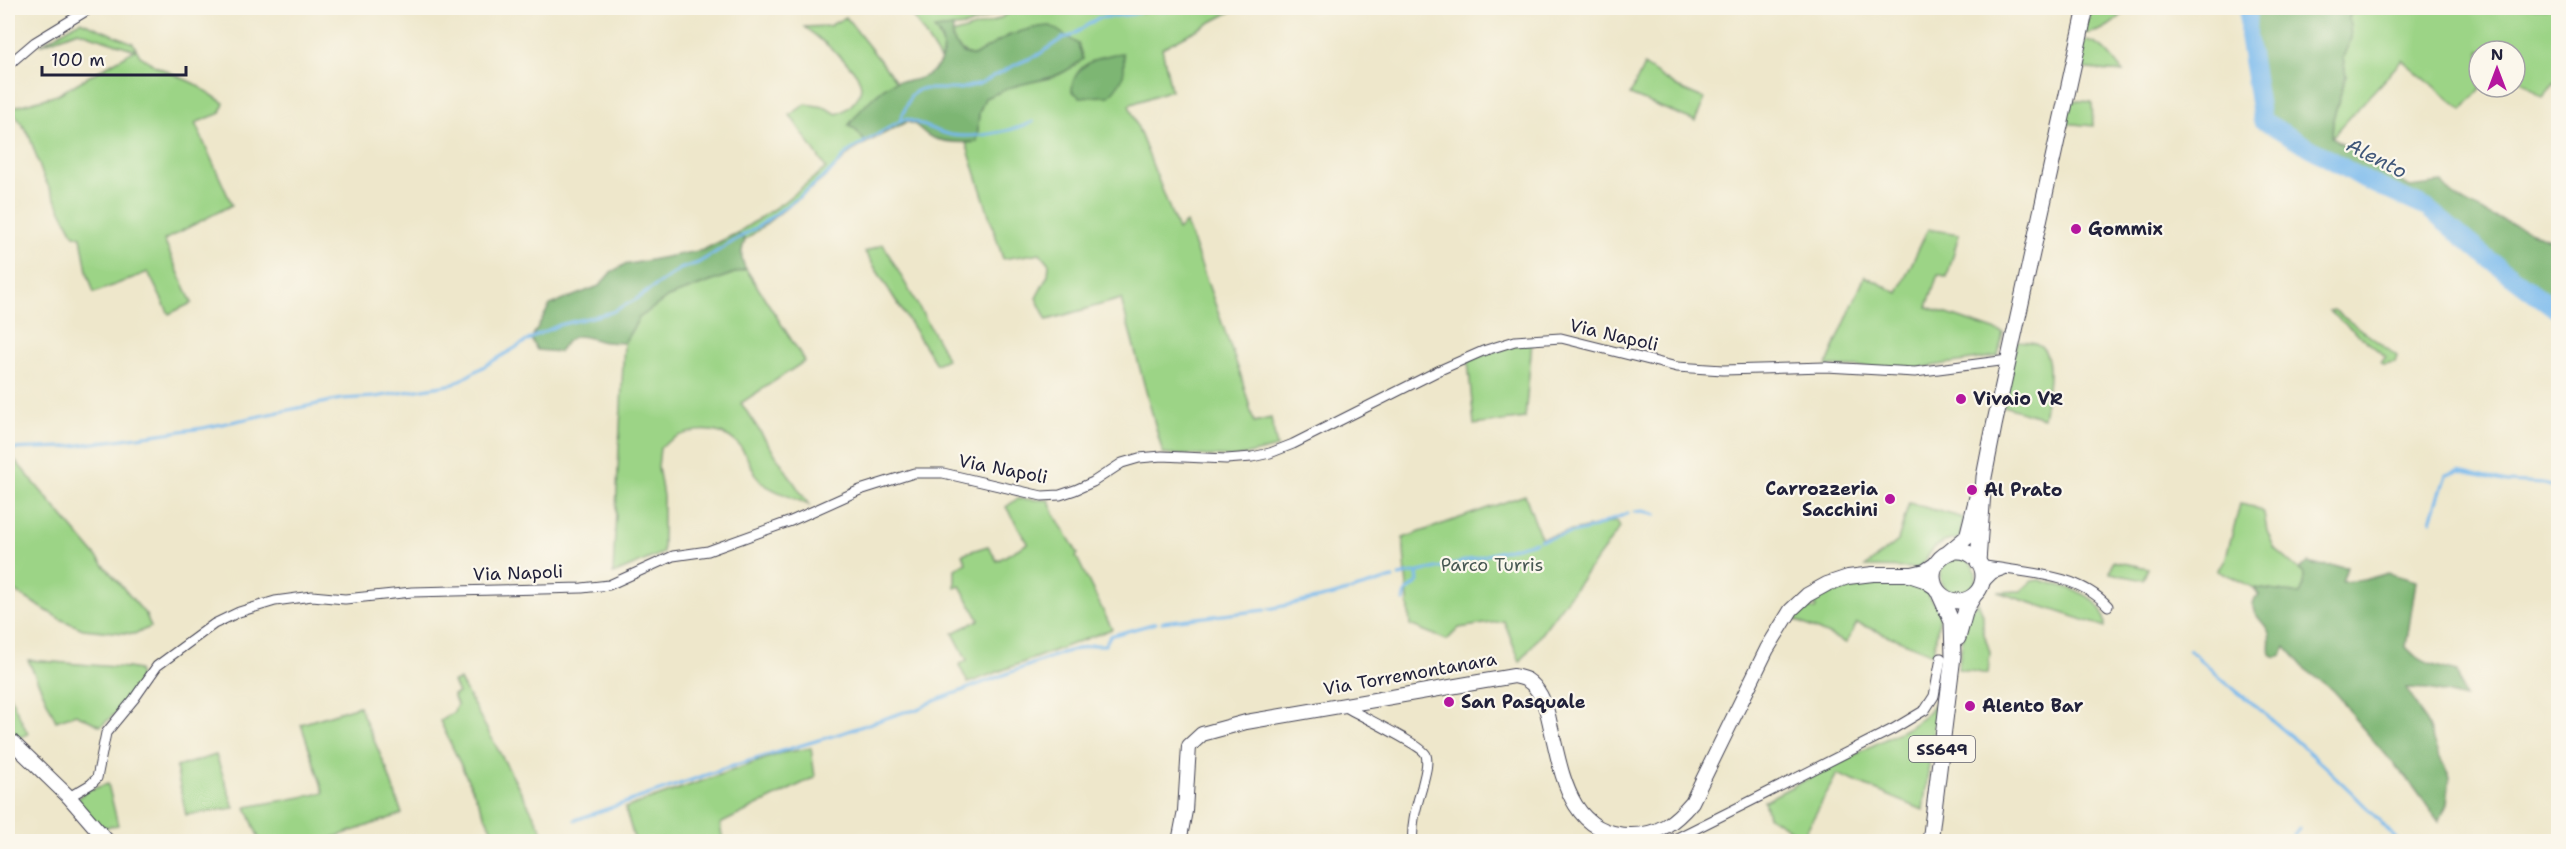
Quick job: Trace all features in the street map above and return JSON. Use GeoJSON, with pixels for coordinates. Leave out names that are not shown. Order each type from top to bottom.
{"type":"FeatureCollection","features":[{"type":"Feature","properties":{"kind":"main road","name":"SS649"},"geometry":{"type":"LineString","coordinates":[[1930,842],[1947,657],[1953,622],[1937,590],[1933,575],[1942,558],[1962,543],[1968,533],[1974,505],[1984,477],[2086,8]]}},
{"type":"Feature","properties":{"kind":"main road","name":"SS649"},"geometry":{"type":"LineString","coordinates":[[1947,657],[1966,609],[1978,590],[1982,572],[1979,563],[1984,477]]}},
{"type":"Feature","properties":{"kind":"main road"},"geometry":{"type":"LineString","coordinates":[[1942,558],[1965,552],[1979,563]]}},
{"type":"Feature","properties":{"kind":"main road"},"geometry":{"type":"LineString","coordinates":[[1937,590],[1944,597],[1960,601],[1978,590]]}},
{"type":"Feature","properties":{"kind":"street"},"geometry":{"type":"LineString","coordinates":[[8,65],[35,42],[91,8]]}},
{"type":"Feature","properties":{"kind":"street","name":"Via Napoli"},"geometry":{"type":"LineString","coordinates":[[69,797],[91,784],[97,777],[106,733],[157,666],[214,624],[239,612],[275,601],[312,596],[345,599],[372,598],[412,592],[609,585],[673,556],[708,551],[791,521],[860,490],[914,473],[943,473],[1042,496],[1060,495],[1075,490],[1122,463],[1139,458],[1162,456],[1252,458],[1293,444],[1483,351],[1526,340],[1561,338],[1677,367],[1723,370],[1826,367],[1915,372],[2008,360]]}},
{"type":"Feature","properties":{"kind":"street","name":"Via Torremontanara"},"geometry":{"type":"LineString","coordinates":[[1179,842],[1185,811],[1187,755],[1193,740],[1202,734],[1246,722],[1500,676],[1514,676],[1527,681],[1536,689],[1546,706],[1574,803],[1587,820],[1610,838],[1643,838],[1669,826],[1692,802],[1767,649],[1791,610],[1807,595],[1827,584],[1848,577],[1918,573],[1942,558]]}},
{"type":"Feature","properties":{"kind":"street"},"geometry":{"type":"LineString","coordinates":[[1979,563],[2046,575],[2088,589],[2108,606]]}},
{"type":"Feature","properties":{"kind":"street"},"geometry":{"type":"LineString","coordinates":[[1978,590],[1993,574],[2012,569]]}},
{"type":"Feature","properties":{"kind":"street","name":"Via Torremontanara"},"geometry":{"type":"LineString","coordinates":[[1898,574],[1920,578],[1937,590]]}},
{"type":"Feature","properties":{"kind":"street"},"geometry":{"type":"LineString","coordinates":[[1661,842],[1679,837],[1893,729],[1925,710],[1934,696],[1947,657]]}},
{"type":"Feature","properties":{"kind":"street"},"geometry":{"type":"LineString","coordinates":[[1340,704],[1424,750],[1427,756],[1426,770],[1412,827],[1413,842]]}},
{"type":"Feature","properties":{"kind":"street"},"geometry":{"type":"LineString","coordinates":[[8,738],[69,797],[108,842]]}},
{"type":"Feature","properties":{"kind":"green space"},"geometry":{"type":"Polygon","coordinates":[[[908,8],[967,8],[971,16],[984,8],[1010,8],[966,26],[935,29],[943,45],[941,61],[908,8]]]}},
{"type":"Feature","properties":{"kind":"green space"},"geometry":{"type":"Polygon","coordinates":[[[1018,8],[1139,8],[1142,13],[1145,12],[1143,8],[1238,8],[1162,48],[1171,90],[1129,105],[1178,230],[1186,223],[1241,376],[1254,422],[1271,418],[1277,447],[1236,457],[1163,454],[1121,299],[1047,320],[1036,298],[1048,275],[1049,264],[1040,253],[1003,259],[966,143],[977,142],[979,113],[985,98],[1012,87],[1056,76],[1083,59],[1078,44],[1011,34],[974,56],[956,46],[952,34],[995,21],[1018,8]]]}},
{"type":"Feature","properties":{"kind":"green space"},"geometry":{"type":"Polygon","coordinates":[[[2091,8],[2128,8],[2103,29],[2083,33],[2091,8]]]}},
{"type":"Feature","properties":{"kind":"green space"},"geometry":{"type":"Polygon","coordinates":[[[2251,8],[2303,8],[2307,10],[2353,8],[2349,18],[2351,38],[2343,57],[2346,76],[2333,119],[2332,137],[2410,187],[2442,183],[2450,192],[2478,209],[2558,243],[2558,305],[2556,308],[2430,207],[2369,179],[2324,149],[2270,121],[2261,103],[2251,8]]]}},
{"type":"Feature","properties":{"kind":"green space"},"geometry":{"type":"Polygon","coordinates":[[[2353,8],[2558,8],[2558,78],[2543,97],[2527,85],[2527,39],[2467,39],[2467,99],[2472,99],[2462,110],[2402,60],[2332,137],[2333,119],[2346,76],[2343,57],[2351,38],[2349,18],[2353,8]]]}},
{"type":"Feature","properties":{"kind":"green space"},"geometry":{"type":"Polygon","coordinates":[[[846,17],[896,81],[865,106],[849,126],[855,129],[866,143],[851,152],[822,180],[745,240],[737,233],[781,204],[826,168],[790,115],[806,104],[824,107],[837,114],[852,105],[859,95],[861,85],[855,72],[805,27],[829,26],[846,17]]]}},
{"type":"Feature","properties":{"kind":"green space"},"geometry":{"type":"Polygon","coordinates":[[[80,21],[133,43],[140,56],[195,84],[224,103],[221,113],[195,123],[232,205],[164,240],[192,303],[169,314],[148,272],[94,293],[87,271],[81,237],[74,235],[43,176],[29,135],[11,108],[57,95],[135,50],[78,31],[40,45],[80,21]]]}},
{"type":"Feature","properties":{"kind":"green space"},"geometry":{"type":"Polygon","coordinates":[[[1051,26],[1078,44],[1083,59],[1064,72],[1049,78],[1012,87],[985,98],[979,113],[977,142],[940,140],[906,122],[866,143],[855,129],[848,126],[882,89],[897,81],[909,81],[928,75],[937,67],[943,46],[934,29],[953,27],[952,40],[963,53],[974,56],[1020,32],[1051,26]]]}},
{"type":"Feature","properties":{"kind":"green space"},"geometry":{"type":"Polygon","coordinates":[[[2083,41],[2101,47],[2123,72],[2076,68],[2083,41]]]}},
{"type":"Feature","properties":{"kind":"green space"},"geometry":{"type":"Polygon","coordinates":[[[1123,53],[1123,76],[1109,96],[1080,97],[1072,91],[1073,82],[1082,68],[1097,59],[1123,53]]]}},
{"type":"Feature","properties":{"kind":"green space"},"geometry":{"type":"Polygon","coordinates":[[[1644,65],[1677,87],[1705,99],[1695,121],[1630,95],[1644,65]]]}},
{"type":"Feature","properties":{"kind":"green space"},"geometry":{"type":"Polygon","coordinates":[[[2070,100],[2092,102],[2093,126],[2065,123],[2070,100]]]}},
{"type":"Feature","properties":{"kind":"green space"},"geometry":{"type":"Polygon","coordinates":[[[1928,229],[1959,234],[1947,277],[1939,274],[1937,277],[1927,307],[2003,333],[1998,356],[1912,369],[1826,366],[1865,276],[1898,293],[1928,229]]]}},
{"type":"Feature","properties":{"kind":"green space"},"geometry":{"type":"Polygon","coordinates":[[[737,233],[745,240],[742,254],[746,269],[668,297],[639,318],[624,343],[576,336],[563,345],[559,352],[537,350],[531,339],[550,305],[599,286],[611,272],[624,265],[703,250],[737,233]]]}},
{"type":"Feature","properties":{"kind":"green space"},"geometry":{"type":"Polygon","coordinates":[[[883,244],[947,359],[936,364],[865,252],[883,244]]]}},
{"type":"Feature","properties":{"kind":"green space"},"geometry":{"type":"Polygon","coordinates":[[[746,269],[805,361],[741,403],[809,505],[762,483],[741,447],[728,436],[708,431],[687,433],[660,448],[658,467],[663,496],[663,553],[613,574],[624,343],[639,318],[668,297],[746,269]]]}},
{"type":"Feature","properties":{"kind":"green space"},"geometry":{"type":"Polygon","coordinates":[[[2334,310],[2397,356],[2395,363],[2384,365],[2381,362],[2386,357],[2329,311],[2334,310]]]}},
{"type":"Feature","properties":{"kind":"green space"},"geometry":{"type":"Polygon","coordinates":[[[2017,341],[2037,344],[2047,357],[2049,378],[2043,418],[2003,406],[2017,341]]]}},
{"type":"Feature","properties":{"kind":"green space"},"geometry":{"type":"Polygon","coordinates":[[[1532,342],[1525,418],[1474,425],[1468,360],[1501,348],[1532,342]]]}},
{"type":"Feature","properties":{"kind":"green space"},"geometry":{"type":"Polygon","coordinates":[[[8,452],[146,615],[151,627],[134,634],[83,629],[60,619],[8,587],[8,452]]]}},
{"type":"Feature","properties":{"kind":"green space","name":"Parco Turris"},"geometry":{"type":"Polygon","coordinates":[[[1525,495],[1541,538],[1617,521],[1620,528],[1520,662],[1504,621],[1459,628],[1447,640],[1410,625],[1403,538],[1525,495]]]}},
{"type":"Feature","properties":{"kind":"green space"},"geometry":{"type":"Polygon","coordinates":[[[1017,499],[1049,500],[1078,554],[1076,556],[1112,629],[968,683],[959,665],[967,660],[953,633],[979,620],[960,586],[955,588],[955,569],[966,563],[962,554],[988,546],[997,561],[1028,543],[1006,507],[1017,499]]]}},
{"type":"Feature","properties":{"kind":"green space"},"geometry":{"type":"Polygon","coordinates":[[[1909,503],[1964,518],[1959,539],[1938,545],[1918,568],[1865,567],[1898,541],[1909,503]]]}},
{"type":"Feature","properties":{"kind":"green space"},"geometry":{"type":"Polygon","coordinates":[[[2240,504],[2254,507],[2264,513],[2267,531],[2275,549],[2304,574],[2304,585],[2300,594],[2254,588],[2217,570],[2225,561],[2240,504]]]}},
{"type":"Feature","properties":{"kind":"green space"},"geometry":{"type":"Polygon","coordinates":[[[1958,558],[1971,563],[1976,576],[1971,589],[1958,594],[1945,589],[1940,576],[1945,563],[1958,558]]]}},
{"type":"Feature","properties":{"kind":"green space"},"geometry":{"type":"Polygon","coordinates":[[[2113,561],[2148,568],[2143,580],[2110,573],[2113,561]]]}},
{"type":"Feature","properties":{"kind":"green space"},"geometry":{"type":"Polygon","coordinates":[[[2308,563],[2347,567],[2342,582],[2364,580],[2388,573],[2416,581],[2406,647],[2423,661],[2457,672],[2465,698],[2429,689],[2407,688],[2429,728],[2437,752],[2450,777],[2447,804],[2439,822],[2413,786],[2333,690],[2305,669],[2286,647],[2282,655],[2276,657],[2270,654],[2269,633],[2253,608],[2255,598],[2259,595],[2254,588],[2300,594],[2304,585],[2304,574],[2299,569],[2308,563]]]}},
{"type":"Feature","properties":{"kind":"green space"},"geometry":{"type":"Polygon","coordinates":[[[1882,580],[1923,585],[1930,598],[1941,609],[1933,654],[1857,623],[1846,643],[1793,619],[1806,606],[1815,610],[1816,606],[1809,603],[1827,594],[1853,585],[1882,580]]]}},
{"type":"Feature","properties":{"kind":"green space"},"geometry":{"type":"Polygon","coordinates":[[[2040,580],[2072,589],[2091,599],[2103,615],[2105,627],[1998,592],[2021,591],[2032,581],[2040,580]]]}},
{"type":"Feature","properties":{"kind":"green space"},"geometry":{"type":"Polygon","coordinates":[[[1978,602],[1983,615],[1983,631],[1990,652],[1988,674],[1958,669],[1967,613],[1978,602]]]}},
{"type":"Feature","properties":{"kind":"green space"},"geometry":{"type":"Polygon","coordinates":[[[28,660],[128,668],[138,670],[140,677],[129,698],[101,726],[76,714],[56,721],[28,660]]]}},
{"type":"Feature","properties":{"kind":"green space"},"geometry":{"type":"Polygon","coordinates":[[[460,680],[543,832],[511,841],[497,841],[440,721],[454,712],[457,704],[453,695],[458,693],[453,682],[460,680]]]}},
{"type":"Feature","properties":{"kind":"green space"},"geometry":{"type":"Polygon","coordinates":[[[8,692],[28,734],[16,739],[8,734],[8,692]]]}},
{"type":"Feature","properties":{"kind":"green space"},"geometry":{"type":"Polygon","coordinates":[[[1938,697],[1923,810],[1837,774],[1803,837],[1768,816],[1764,801],[1909,727],[1929,712],[1938,697]]]}},
{"type":"Feature","properties":{"kind":"green space"},"geometry":{"type":"Polygon","coordinates":[[[359,706],[387,770],[402,814],[323,841],[260,841],[246,807],[324,793],[301,724],[359,706]]]}},
{"type":"Feature","properties":{"kind":"green space"},"geometry":{"type":"Polygon","coordinates":[[[811,748],[815,777],[720,824],[723,841],[635,841],[625,808],[782,753],[811,748]]]}},
{"type":"Feature","properties":{"kind":"green space"},"geometry":{"type":"Polygon","coordinates":[[[216,755],[234,808],[186,815],[176,767],[216,755]]]}},
{"type":"Feature","properties":{"kind":"green space"},"geometry":{"type":"Polygon","coordinates":[[[108,784],[118,825],[98,829],[76,801],[85,791],[108,784]]]}},
{"type":"Feature","properties":{"kind":"waterway"},"geometry":{"type":"LineString","coordinates":[[1143,9],[1166,11],[1171,8]]}},
{"type":"Feature","properties":{"kind":"waterway","name":"Alento"},"geometry":{"type":"LineString","coordinates":[[2249,8],[2248,35],[2262,120],[2369,182],[2427,208],[2490,260],[2558,311]]}},
{"type":"Feature","properties":{"kind":"waterway"},"geometry":{"type":"LineString","coordinates":[[8,449],[65,447],[203,428],[341,399],[375,397],[454,384],[537,335],[559,325],[612,312],[635,300],[680,269],[698,263],[760,225],[831,171],[848,152],[900,121],[911,95],[920,89],[959,89],[979,84],[1038,55],[1098,18],[1134,14],[1140,11]]}},
{"type":"Feature","properties":{"kind":"waterway"},"geometry":{"type":"LineString","coordinates":[[900,121],[907,119],[940,132],[960,136],[993,133],[1033,122]]}},
{"type":"Feature","properties":{"kind":"waterway"},"geometry":{"type":"LineString","coordinates":[[2431,520],[2446,475],[2459,471],[2507,482],[2544,484],[2558,488]]}},
{"type":"Feature","properties":{"kind":"waterway"},"geometry":{"type":"LineString","coordinates":[[1634,512],[1644,511],[1656,515]]}},
{"type":"Feature","properties":{"kind":"waterway"},"geometry":{"type":"LineString","coordinates":[[1540,540],[1590,529],[1628,513]]}},
{"type":"Feature","properties":{"kind":"waterway"},"geometry":{"type":"LineString","coordinates":[[1446,566],[1535,542]]}},
{"type":"Feature","properties":{"kind":"waterway"},"geometry":{"type":"LineString","coordinates":[[1399,576],[1442,567]]}},
{"type":"Feature","properties":{"kind":"waterway"},"geometry":{"type":"LineString","coordinates":[[1404,601],[1406,592],[1418,582],[1417,573]]}},
{"type":"Feature","properties":{"kind":"waterway"},"geometry":{"type":"LineString","coordinates":[[1269,609],[1334,595],[1393,578]]}},
{"type":"Feature","properties":{"kind":"waterway"},"geometry":{"type":"LineString","coordinates":[[1162,622],[1265,610]]}},
{"type":"Feature","properties":{"kind":"waterway"},"geometry":{"type":"LineString","coordinates":[[575,820],[729,767],[904,712],[918,710],[929,703],[1062,653],[1092,645],[1105,645],[1110,636],[1156,623]]}},
{"type":"Feature","properties":{"kind":"waterway"},"geometry":{"type":"LineString","coordinates":[[2188,650],[2316,758],[2399,842]]}},
{"type":"Feature","properties":{"kind":"waterway"},"geometry":{"type":"LineString","coordinates":[[2288,842],[2299,828]]}},
{"type":"Feature","properties":{"kind":"place","name":"Gommix"},"geometry":{"type":"Point","coordinates":[2076,229]}},
{"type":"Feature","properties":{"kind":"place","name":"Vivaio VR"},"geometry":{"type":"Point","coordinates":[1961,399]}},
{"type":"Feature","properties":{"kind":"place","name":"Al Prato"},"geometry":{"type":"Point","coordinates":[1972,490]}},
{"type":"Feature","properties":{"kind":"place","name":"Carrozzeria Sacchini"},"geometry":{"type":"Point","coordinates":[1890,499]}},
{"type":"Feature","properties":{"kind":"place","name":"San Pasquale"},"geometry":{"type":"Point","coordinates":[1449,702]}},
{"type":"Feature","properties":{"kind":"place","name":"Alento Bar"},"geometry":{"type":"Point","coordinates":[1970,706]}}]}
